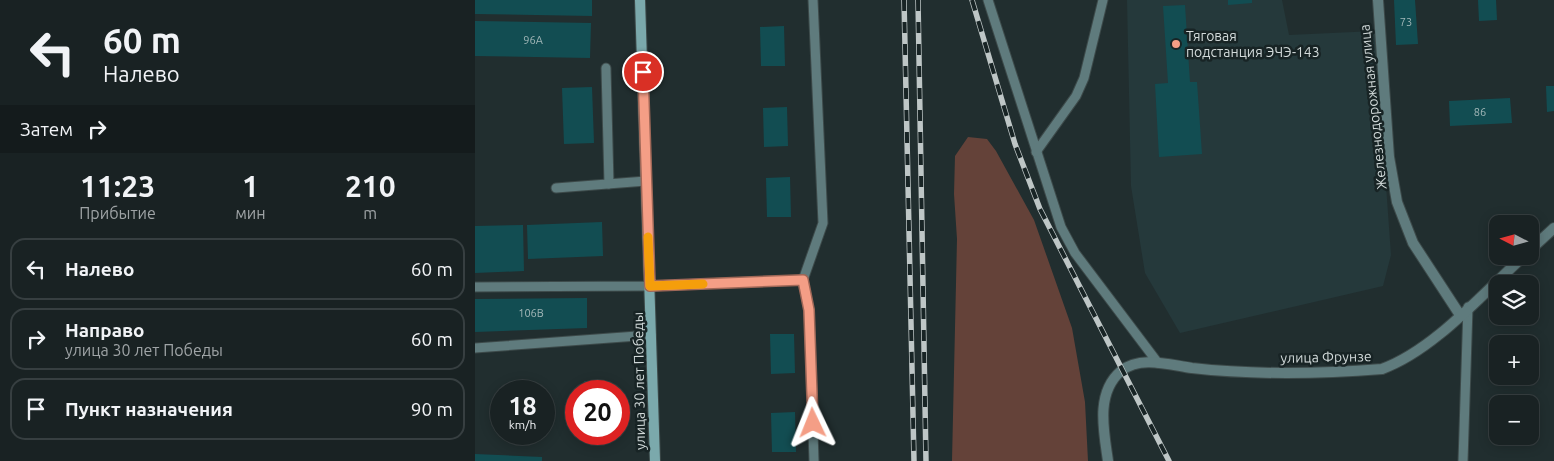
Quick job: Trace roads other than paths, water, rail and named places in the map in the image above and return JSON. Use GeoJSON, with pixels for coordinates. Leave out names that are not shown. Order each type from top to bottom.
{"type":"FeatureCollection","features":[{"type":"Feature","properties":{"kind":"main road","name":"улица 30 лет Победы"},"geometry":{"type":"LineString","coordinates":[[640,0],[655,461]]}},
{"type":"Feature","properties":{"kind":"street","name":"Железнодорожная улица"},"geometry":{"type":"LineString","coordinates":[[1378,0],[1389,157],[1397,202],[1413,243],[1460,315]]}},
{"type":"Feature","properties":{"kind":"street"},"geometry":{"type":"LineString","coordinates":[[1539,242],[1554,228]]}},
{"type":"Feature","properties":{"kind":"street","name":"улица Фрунзе"},"geometry":{"type":"LineString","coordinates":[[1108,461],[1103,406],[1110,385],[1121,371],[1142,362],[1229,372],[1382,369],[1403,361],[1426,346],[1513,265]]}},
{"type":"Feature","properties":{"kind":"lane"},"geometry":{"type":"LineString","coordinates":[[813,0],[823,222],[803,280],[809,310],[814,461]]}},
{"type":"Feature","properties":{"kind":"lane"},"geometry":{"type":"LineString","coordinates":[[988,0],[1061,227],[1075,253],[1158,363]]}},
{"type":"Feature","properties":{"kind":"lane"},"geometry":{"type":"LineString","coordinates":[[1036,152],[1076,96],[1084,78],[1103,0]]}},
{"type":"Feature","properties":{"kind":"lane"},"geometry":{"type":"LineString","coordinates":[[606,68],[609,184]]}},
{"type":"Feature","properties":{"kind":"lane"},"geometry":{"type":"LineString","coordinates":[[556,188],[646,181]]}},
{"type":"Feature","properties":{"kind":"lane"},"geometry":{"type":"LineString","coordinates":[[475,287],[650,286],[803,280]]}},
{"type":"Feature","properties":{"kind":"lane"},"geometry":{"type":"LineString","coordinates":[[1463,461],[1468,307]]}},
{"type":"Feature","properties":{"kind":"lane"},"geometry":{"type":"LineString","coordinates":[[475,348],[651,335]]}},
{"type":"Feature","properties":{"kind":"railway"},"geometry":{"type":"LineString","coordinates":[[904,0],[914,461]]}},
{"type":"Feature","properties":{"kind":"railway"},"geometry":{"type":"LineString","coordinates":[[918,0],[926,461]]}},
{"type":"Feature","properties":{"kind":"railway"},"geometry":{"type":"LineString","coordinates":[[972,0],[1015,144],[1040,209],[1169,461]]}},
{"type":"Feature","properties":{"kind":"place","name":"Тяговая подстанция ЭЧЭ-143"},"geometry":{"type":"Point","coordinates":[1176,44]}}]}
